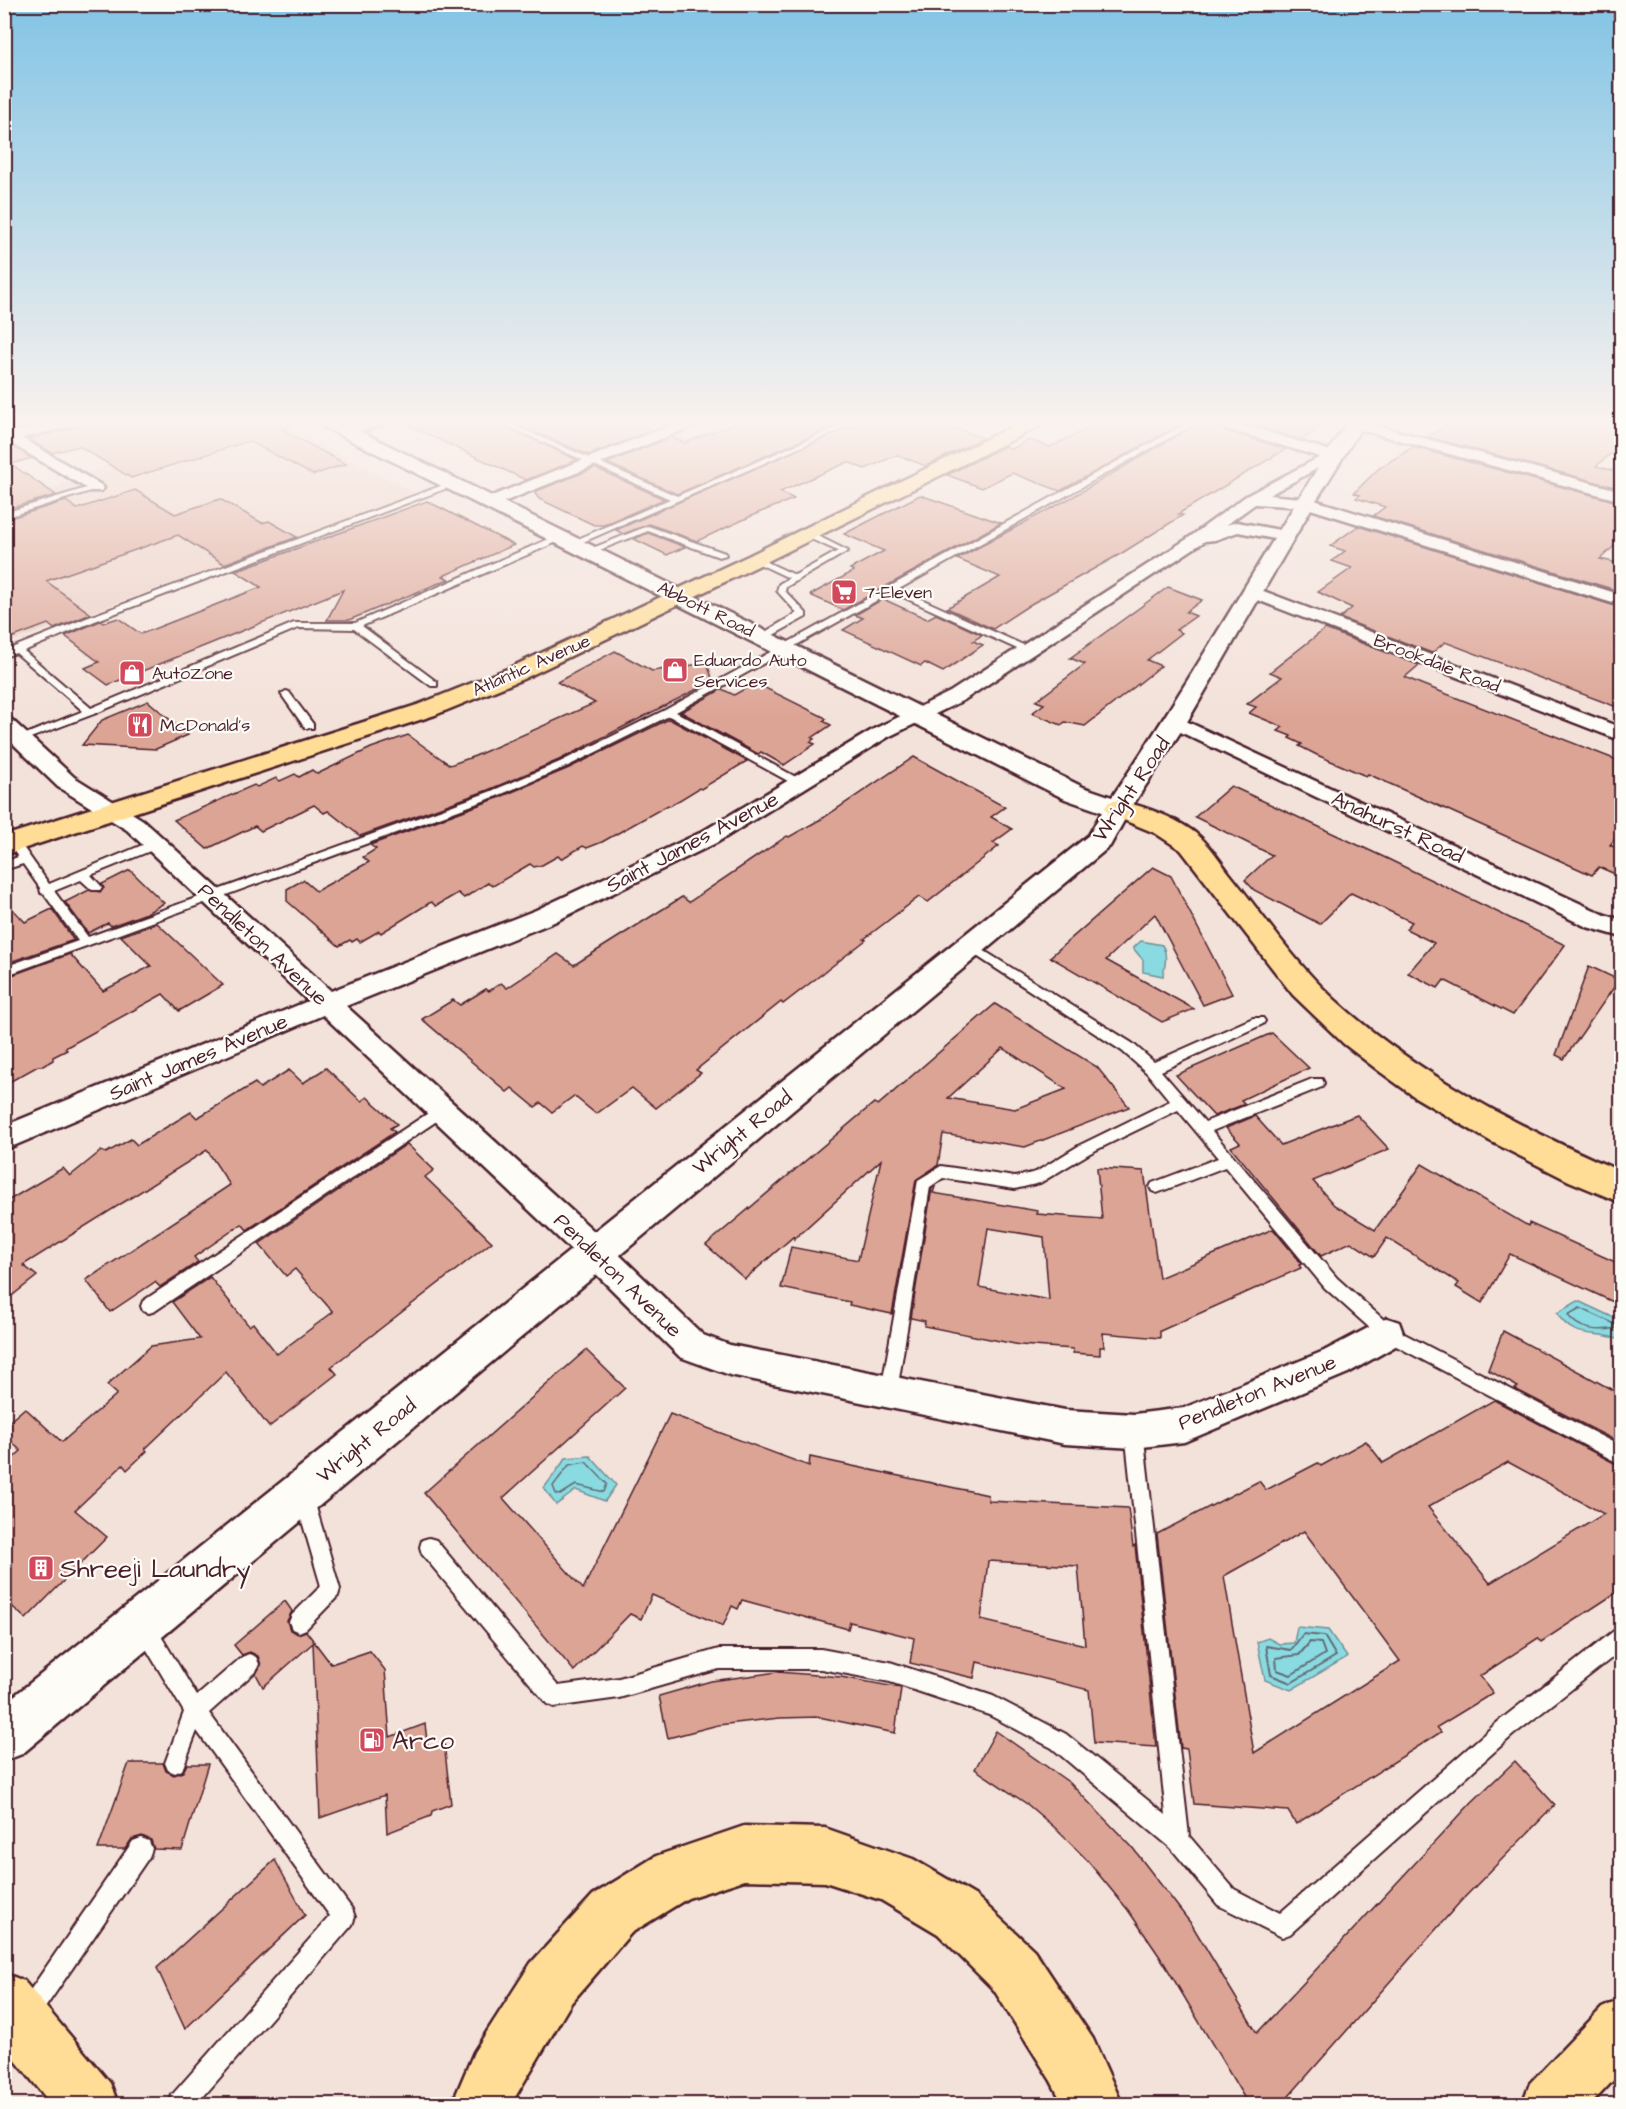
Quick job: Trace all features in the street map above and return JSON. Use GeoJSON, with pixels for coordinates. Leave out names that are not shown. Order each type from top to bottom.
{"type":"FeatureCollection","features":[{"type":"Feature","properties":{"kind":"main road","name":"Atlantic Avenue"},"geometry":{"type":"LineString","coordinates":[[99,804],[426,710],[515,674],[669,591],[722,555],[814,520]]}},
{"type":"Feature","properties":{"kind":"main road","name":"Atlantic Avenue"},"geometry":{"type":"LineString","coordinates":[[10,848],[99,804],[309,726],[434,684],[575,627],[755,560],[802,526]]}},
{"type":"Feature","properties":{"kind":"main road"},"geometry":{"type":"LineString","coordinates":[[1118,808],[1163,825],[1178,833],[1191,844],[1287,966],[1322,1006],[1373,1050],[1435,1093],[1494,1126],[1571,1166],[1622,1188]]}},
{"type":"Feature","properties":{"kind":"main road"},"geometry":{"type":"LineString","coordinates":[[481,2104],[495,2073],[551,1983],[612,1914],[675,1875],[744,1852],[825,1855],[894,1878],[957,1915],[1014,1970],[1072,2060],[1093,2104]]}},
{"type":"Feature","properties":{"kind":"main road"},"geometry":{"type":"LineString","coordinates":[[13,2012],[89,2104]]}},
{"type":"Feature","properties":{"kind":"main road"},"geometry":{"type":"LineString","coordinates":[[1551,2104],[1622,2028]]}},
{"type":"Feature","properties":{"kind":"street","name":"Abbott Road"},"geometry":{"type":"LineString","coordinates":[[527,520],[1074,793],[1118,808]]}},
{"type":"Feature","properties":{"kind":"street","name":"Saint James Avenue"},"geometry":{"type":"LineString","coordinates":[[4,1139],[327,1003],[545,916],[708,838],[801,784],[881,733],[920,716],[1029,651],[1223,520]]}},
{"type":"Feature","properties":{"kind":"street","name":"Wright Road"},"geometry":{"type":"LineString","coordinates":[[4,1736],[1100,840],[1118,808],[1175,722],[1294,520]]}},
{"type":"Feature","properties":{"kind":"street"},"geometry":{"type":"LineString","coordinates":[[1364,520],[1622,601]]}},
{"type":"Feature","properties":{"kind":"street"},"geometry":{"type":"LineString","coordinates":[[1193,542],[1237,527],[1285,536]]}},
{"type":"Feature","properties":{"kind":"street","name":"Brookdale Road"},"geometry":{"type":"LineString","coordinates":[[1253,592],[1622,735]]}},
{"type":"Feature","properties":{"kind":"street","name":"Anahurst Road"},"geometry":{"type":"LineString","coordinates":[[1175,722],[1596,921],[1622,929]]}},
{"type":"Feature","properties":{"kind":"street","name":"Pendleton Avenue"},"geometry":{"type":"LineString","coordinates":[[13,731],[66,782],[135,825],[156,844],[595,1252],[692,1346],[730,1360],[1065,1427],[1134,1431],[1184,1425],[1336,1362],[1387,1332]]}},
{"type":"Feature","properties":{"kind":"lane"},"geometry":{"type":"LineString","coordinates":[[4,654],[356,520]]}},
{"type":"Feature","properties":{"kind":"lane"},"geometry":{"type":"LineString","coordinates":[[13,731],[90,712],[297,625],[356,626],[575,544],[628,520]]}},
{"type":"Feature","properties":{"kind":"lane"},"geometry":{"type":"LineString","coordinates":[[4,972],[28,957],[85,942],[135,924],[494,794],[564,764],[669,712],[1016,520]]}},
{"type":"Feature","properties":{"kind":"lane"},"geometry":{"type":"LineString","coordinates":[[763,637],[801,617],[800,610],[781,591],[782,586],[844,552],[802,526]]}},
{"type":"Feature","properties":{"kind":"lane"},"geometry":{"type":"LineString","coordinates":[[575,544],[648,528],[722,555]]}},
{"type":"Feature","properties":{"kind":"lane"},"geometry":{"type":"LineString","coordinates":[[755,560],[795,578]]}},
{"type":"Feature","properties":{"kind":"lane"},"geometry":{"type":"LineString","coordinates":[[892,589],[1029,651]]}},
{"type":"Feature","properties":{"kind":"lane"},"geometry":{"type":"LineString","coordinates":[[356,626],[434,684]]}},
{"type":"Feature","properties":{"kind":"lane"},"geometry":{"type":"LineString","coordinates":[[18,650],[90,712]]}},
{"type":"Feature","properties":{"kind":"lane"},"geometry":{"type":"LineString","coordinates":[[286,694],[309,726]]}},
{"type":"Feature","properties":{"kind":"lane"},"geometry":{"type":"LineString","coordinates":[[669,712],[801,784]]}},
{"type":"Feature","properties":{"kind":"lane"},"geometry":{"type":"LineString","coordinates":[[45,890],[156,844]]}},
{"type":"Feature","properties":{"kind":"lane"},"geometry":{"type":"LineString","coordinates":[[10,848],[85,942]]}},
{"type":"Feature","properties":{"kind":"lane"},"geometry":{"type":"LineString","coordinates":[[82,874],[96,887]]}},
{"type":"Feature","properties":{"kind":"lane"},"geometry":{"type":"LineString","coordinates":[[125,914],[135,924]]}},
{"type":"Feature","properties":{"kind":"lane"},"geometry":{"type":"LineString","coordinates":[[970,946],[1127,1047],[1152,1069],[1331,1283],[1387,1332],[1622,1457]]}},
{"type":"Feature","properties":{"kind":"lane"},"geometry":{"type":"LineString","coordinates":[[1152,1069],[1258,1021]]}},
{"type":"Feature","properties":{"kind":"lane"},"geometry":{"type":"LineString","coordinates":[[1202,1129],[1317,1083]]}},
{"type":"Feature","properties":{"kind":"lane"},"geometry":{"type":"LineString","coordinates":[[889,1391],[923,1185],[941,1172],[1015,1183],[1040,1177],[1085,1149],[1180,1102]]}},
{"type":"Feature","properties":{"kind":"lane"},"geometry":{"type":"LineString","coordinates":[[149,1306],[442,1110]]}},
{"type":"Feature","properties":{"kind":"lane"},"geometry":{"type":"LineString","coordinates":[[1157,1187],[1228,1160]]}},
{"type":"Feature","properties":{"kind":"lane"},"geometry":{"type":"LineString","coordinates":[[1134,1431],[1179,1840]]}},
{"type":"Feature","properties":{"kind":"lane"},"geometry":{"type":"LineString","coordinates":[[299,1622],[331,1589],[303,1492]]}},
{"type":"Feature","properties":{"kind":"lane"},"geometry":{"type":"LineString","coordinates":[[429,1547],[554,1697],[620,1688],[719,1659],[821,1659],[890,1672],[993,1706],[1059,1741],[1179,1840],[1226,1897],[1282,1926],[1506,1728],[1622,1637]]}},
{"type":"Feature","properties":{"kind":"lane"},"geometry":{"type":"LineString","coordinates":[[143,1623],[195,1710],[344,1917],[181,2104]]}},
{"type":"Feature","properties":{"kind":"lane"},"geometry":{"type":"LineString","coordinates":[[175,1763],[195,1710],[249,1664]]}},
{"type":"Feature","properties":{"kind":"lane"},"geometry":{"type":"LineString","coordinates":[[13,2012],[141,1849]]}},
{"type":"Feature","properties":{"kind":"shaded area"},"geometry":{"type":"Polygon","coordinates":[[[5,520],[344,520],[5,644],[5,520]]]}},
{"type":"Feature","properties":{"kind":"water"},"geometry":{"type":"Polygon","coordinates":[[[1141,941],[1162,945],[1165,956],[1163,976],[1143,972],[1143,960],[1133,948],[1141,941]]]}},
{"type":"Feature","properties":{"kind":"water"},"geometry":{"type":"Polygon","coordinates":[[[1578,1301],[1621,1321],[1621,1341],[1604,1335],[1579,1332],[1564,1322],[1557,1313],[1578,1301]]]}},
{"type":"Feature","properties":{"kind":"water"},"geometry":{"type":"Polygon","coordinates":[[[590,1456],[616,1485],[605,1501],[576,1490],[556,1505],[544,1488],[566,1458],[590,1456]]]}},
{"type":"Feature","properties":{"kind":"water"},"geometry":{"type":"Polygon","coordinates":[[[1297,1627],[1328,1630],[1347,1657],[1291,1690],[1265,1680],[1257,1642],[1268,1638],[1279,1644],[1294,1643],[1297,1627]]]}},
{"type":"Feature","properties":{"kind":"building"},"geometry":{"type":"Polygon","coordinates":[[[4,520],[257,520],[262,523],[269,521],[297,537],[224,564],[178,535],[46,581],[91,614],[54,629],[48,624],[14,637],[4,629],[4,520]]]}},
{"type":"Feature","properties":{"kind":"building"},"geometry":{"type":"Polygon","coordinates":[[[374,520],[465,520],[514,545],[443,576],[449,579],[349,620],[327,620],[343,590],[108,685],[85,668],[99,662],[65,636],[100,621],[103,623],[118,618],[141,634],[261,587],[235,571],[374,520]]]}},
{"type":"Feature","properties":{"kind":"building"},"geometry":{"type":"Polygon","coordinates":[[[584,520],[615,520],[604,525],[594,525],[584,520]]]}},
{"type":"Feature","properties":{"kind":"building"},"geometry":{"type":"Polygon","coordinates":[[[638,520],[742,520],[697,541],[649,524],[623,534],[616,530],[638,520]]]}},
{"type":"Feature","properties":{"kind":"building"},"geometry":{"type":"Polygon","coordinates":[[[870,520],[994,520],[1001,523],[843,610],[810,595],[854,571],[850,569],[884,551],[844,534],[870,520]]]}},
{"type":"Feature","properties":{"kind":"building"},"geometry":{"type":"Polygon","coordinates":[[[1029,520],[1174,520],[1031,604],[993,629],[947,608],[1000,577],[957,559],[1029,520]]]}},
{"type":"Feature","properties":{"kind":"building"},"geometry":{"type":"Polygon","coordinates":[[[1387,520],[1622,520],[1622,539],[1600,559],[1622,564],[1622,592],[1387,520]]]}},
{"type":"Feature","properties":{"kind":"building"},"geometry":{"type":"Polygon","coordinates":[[[1358,526],[1622,608],[1622,709],[1445,642],[1432,653],[1340,618],[1352,608],[1318,592],[1352,568],[1332,561],[1345,551],[1330,546],[1358,526]]]}},
{"type":"Feature","properties":{"kind":"building"},"geometry":{"type":"Polygon","coordinates":[[[648,533],[685,547],[667,555],[634,539],[648,533]]]}},
{"type":"Feature","properties":{"kind":"building"},"geometry":{"type":"Polygon","coordinates":[[[1168,587],[1202,600],[1186,612],[1196,616],[1176,630],[1182,633],[1147,660],[1161,666],[1085,726],[1065,722],[1061,725],[1032,713],[1044,704],[1036,701],[1085,664],[1070,658],[1168,587]]]}},
{"type":"Feature","properties":{"kind":"building"},"geometry":{"type":"Polygon","coordinates":[[[883,599],[927,619],[936,614],[982,635],[973,641],[983,645],[943,672],[925,663],[921,666],[843,630],[863,618],[855,615],[883,599]]]}},
{"type":"Feature","properties":{"kind":"building"},"geometry":{"type":"Polygon","coordinates":[[[1325,629],[1419,665],[1405,677],[1622,762],[1622,830],[1610,845],[1622,851],[1622,877],[1599,867],[1592,875],[1368,774],[1366,776],[1317,755],[1299,746],[1302,744],[1289,738],[1291,736],[1278,731],[1283,727],[1249,713],[1256,707],[1247,704],[1282,677],[1270,672],[1325,629]]]}},
{"type":"Feature","properties":{"kind":"building"},"geometry":{"type":"Polygon","coordinates":[[[615,651],[652,671],[707,663],[713,681],[559,760],[488,790],[360,836],[328,811],[324,813],[314,805],[261,831],[255,826],[207,849],[174,820],[254,785],[257,787],[276,778],[280,781],[295,774],[299,777],[312,770],[317,774],[371,748],[408,735],[450,765],[475,756],[595,703],[557,682],[615,651]]]}},
{"type":"Feature","properties":{"kind":"building"},"geometry":{"type":"Polygon","coordinates":[[[755,683],[824,717],[826,719],[823,721],[831,725],[812,738],[814,739],[810,742],[815,744],[784,765],[761,752],[758,754],[681,712],[722,689],[734,695],[755,683]]]}},
{"type":"Feature","properties":{"kind":"building","name":"McDonald's"},"geometry":{"type":"Polygon","coordinates":[[[148,701],[188,735],[156,749],[82,745],[102,720],[148,701]]]}},
{"type":"Feature","properties":{"kind":"building"},"geometry":{"type":"Polygon","coordinates":[[[669,719],[747,761],[701,789],[699,788],[602,842],[587,848],[583,846],[561,859],[558,856],[542,865],[534,867],[530,864],[493,886],[488,883],[464,898],[458,893],[436,906],[431,902],[381,933],[379,931],[360,942],[357,939],[352,942],[350,940],[339,946],[287,901],[287,889],[303,880],[316,891],[369,862],[363,857],[376,849],[370,845],[498,798],[569,768],[669,719]]]}},
{"type":"Feature","properties":{"kind":"building"},"geometry":{"type":"Polygon","coordinates":[[[914,757],[1005,807],[991,817],[1012,829],[993,843],[999,846],[928,902],[919,897],[783,1004],[781,1002],[696,1070],[701,1073],[656,1108],[632,1088],[596,1114],[574,1096],[552,1112],[541,1103],[535,1107],[512,1088],[507,1092],[422,1019],[453,1000],[460,1005],[486,989],[489,991],[501,983],[507,988],[558,954],[574,965],[682,897],[689,902],[787,836],[823,818],[914,757]]]}},
{"type":"Feature","properties":{"kind":"building"},"geometry":{"type":"Polygon","coordinates":[[[1231,786],[1565,945],[1513,1015],[1444,980],[1438,988],[1408,973],[1434,943],[1406,929],[1412,922],[1351,893],[1320,924],[1254,890],[1245,880],[1272,855],[1195,817],[1231,786]]]}},
{"type":"Feature","properties":{"kind":"building"},"geometry":{"type":"Polygon","coordinates":[[[1153,867],[1171,876],[1232,994],[1203,1005],[1155,914],[1106,960],[1194,1009],[1162,1022],[1050,957],[1153,867]]]}},
{"type":"Feature","properties":{"kind":"building"},"geometry":{"type":"Polygon","coordinates":[[[130,870],[164,903],[147,913],[111,926],[108,923],[88,933],[65,902],[89,890],[100,892],[104,888],[102,884],[130,870]]]}},
{"type":"Feature","properties":{"kind":"building"},"geometry":{"type":"Polygon","coordinates":[[[4,900],[25,922],[52,909],[74,940],[4,964],[4,900]]]}},
{"type":"Feature","properties":{"kind":"building"},"geometry":{"type":"Polygon","coordinates":[[[157,923],[223,985],[179,1011],[163,994],[65,1048],[67,1050],[53,1057],[53,1060],[43,1066],[38,1066],[4,1085],[4,978],[70,954],[103,991],[151,966],[121,936],[157,923]]]}},
{"type":"Feature","properties":{"kind":"building"},"geometry":{"type":"Polygon","coordinates":[[[1589,966],[1619,980],[1564,1059],[1556,1055],[1589,966]]]}},
{"type":"Feature","properties":{"kind":"building"},"geometry":{"type":"Polygon","coordinates":[[[995,1004],[1097,1067],[1129,1107],[1025,1147],[943,1134],[938,1165],[916,1180],[892,1314],[849,1305],[850,1302],[781,1288],[791,1247],[858,1260],[881,1160],[794,1239],[794,1236],[745,1279],[706,1245],[874,1103],[878,1105],[995,1004]],[[1003,1048],[948,1098],[1015,1109],[1066,1089],[1003,1048]]]}},
{"type":"Feature","properties":{"kind":"building"},"geometry":{"type":"Polygon","coordinates":[[[1272,1033],[1309,1068],[1241,1100],[1245,1104],[1214,1116],[1176,1075],[1272,1033]]]}},
{"type":"Feature","properties":{"kind":"building"},"geometry":{"type":"Polygon","coordinates":[[[326,1068],[361,1101],[367,1097],[397,1124],[390,1128],[395,1132],[247,1230],[242,1224],[194,1257],[198,1262],[160,1287],[155,1282],[110,1312],[86,1280],[230,1185],[207,1150],[23,1265],[37,1276],[4,1302],[4,1203],[63,1168],[70,1176],[101,1151],[106,1153],[131,1139],[137,1145],[191,1112],[197,1118],[255,1083],[260,1088],[289,1070],[303,1083],[326,1068]]]}},
{"type":"Feature","properties":{"kind":"building"},"geometry":{"type":"Polygon","coordinates":[[[1357,1115],[1389,1149],[1313,1181],[1334,1205],[1375,1230],[1422,1164],[1528,1226],[1529,1223],[1622,1265],[1622,1306],[1510,1254],[1482,1303],[1456,1287],[1459,1283],[1387,1238],[1374,1257],[1351,1242],[1321,1256],[1231,1147],[1240,1143],[1226,1128],[1255,1116],[1281,1145],[1357,1115]]]}},
{"type":"Feature","properties":{"kind":"building"},"geometry":{"type":"Polygon","coordinates":[[[407,1144],[434,1170],[425,1177],[492,1242],[331,1367],[337,1374],[269,1427],[226,1372],[145,1449],[147,1451],[127,1470],[123,1465],[75,1510],[107,1537],[26,1619],[4,1599],[4,1466],[21,1451],[4,1435],[4,1426],[25,1408],[62,1442],[117,1394],[107,1385],[151,1346],[200,1339],[172,1302],[210,1277],[249,1326],[253,1323],[277,1354],[333,1312],[295,1269],[286,1276],[259,1244],[407,1144]]]}},
{"type":"Feature","properties":{"kind":"building"},"geometry":{"type":"Polygon","coordinates":[[[1097,1168],[1144,1171],[1159,1278],[1273,1229],[1302,1264],[1299,1265],[1301,1268],[1160,1331],[1160,1338],[1103,1333],[1104,1347],[1100,1347],[1100,1355],[1073,1353],[1073,1349],[1020,1345],[924,1326],[925,1321],[911,1318],[932,1188],[935,1187],[933,1193],[1038,1211],[1037,1214],[1102,1219],[1097,1168]],[[988,1228],[979,1287],[1049,1300],[1044,1237],[988,1228]]]}},
{"type":"Feature","properties":{"kind":"building"},"geometry":{"type":"Polygon","coordinates":[[[1503,1331],[1622,1395],[1622,1444],[1515,1389],[1518,1387],[1488,1370],[1503,1331]]]}},
{"type":"Feature","properties":{"kind":"building"},"geometry":{"type":"Polygon","coordinates":[[[586,1350],[625,1388],[503,1498],[583,1589],[670,1414],[809,1466],[810,1457],[988,1495],[989,1501],[1128,1508],[1133,1547],[1135,1545],[1156,1747],[1094,1743],[1089,1690],[977,1662],[974,1678],[910,1663],[914,1638],[850,1622],[848,1629],[742,1600],[738,1609],[732,1606],[723,1626],[652,1595],[641,1619],[630,1614],[574,1671],[424,1493],[586,1350]],[[988,1561],[981,1620],[1085,1645],[1078,1566],[988,1561]]]}},
{"type":"Feature","properties":{"kind":"building"},"geometry":{"type":"Polygon","coordinates":[[[1494,1400],[1622,1467],[1622,1589],[1541,1642],[1538,1638],[1480,1676],[1493,1693],[1437,1727],[1441,1732],[1296,1824],[1288,1811],[1194,1804],[1187,1749],[1181,1748],[1157,1534],[1259,1481],[1266,1490],[1318,1463],[1321,1466],[1366,1441],[1383,1463],[1494,1400]],[[1508,1462],[1428,1507],[1490,1583],[1604,1514],[1508,1462]],[[1304,1531],[1224,1576],[1254,1753],[1400,1661],[1304,1531]]]}},
{"type":"Feature","properties":{"kind":"building","name":"Arco"},"geometry":{"type":"Polygon","coordinates":[[[285,1601],[292,1611],[287,1621],[290,1630],[298,1634],[306,1631],[331,1664],[370,1651],[385,1670],[390,1737],[425,1724],[428,1749],[444,1743],[451,1804],[432,1811],[431,1816],[387,1833],[385,1795],[320,1818],[313,1643],[263,1687],[256,1674],[261,1665],[258,1656],[250,1652],[242,1655],[234,1645],[285,1601]]]}},
{"type":"Feature","properties":{"kind":"building"},"geometry":{"type":"Polygon","coordinates":[[[778,1672],[841,1677],[901,1688],[895,1733],[819,1717],[780,1718],[718,1725],[668,1738],[659,1696],[711,1681],[778,1672]]]}},
{"type":"Feature","properties":{"kind":"building"},"geometry":{"type":"Polygon","coordinates":[[[996,1731],[1070,1783],[1132,1847],[1192,1925],[1257,2033],[1472,1802],[1515,1761],[1555,1805],[1461,1901],[1282,2104],[1248,2104],[1164,1963],[1128,1910],[1086,1859],[1054,1827],[1027,1804],[975,1769],[996,1731]]]}},
{"type":"Feature","properties":{"kind":"building"},"geometry":{"type":"Polygon","coordinates":[[[129,1763],[163,1763],[166,1771],[174,1775],[183,1772],[187,1764],[208,1764],[182,1850],[154,1849],[151,1840],[142,1836],[132,1839],[125,1849],[98,1849],[129,1763]]]}},
{"type":"Feature","properties":{"kind":"building"},"geometry":{"type":"Polygon","coordinates":[[[275,1860],[305,1915],[185,2029],[157,1968],[275,1860]]]}},
{"type":"Feature","properties":{"kind":"place","name":"7-Eleven"},"geometry":{"type":"Point","coordinates":[844,592]}},
{"type":"Feature","properties":{"kind":"place","name":"Eduardo Auto Services"},"geometry":{"type":"Point","coordinates":[675,670]}},
{"type":"Feature","properties":{"kind":"place","name":"AutoZone"},"geometry":{"type":"Point","coordinates":[132,673]}},
{"type":"Feature","properties":{"kind":"place","name":"McDonald's"},"geometry":{"type":"Point","coordinates":[140,725]}},
{"type":"Feature","properties":{"kind":"place","name":"Shreeji Laundry"},"geometry":{"type":"Point","coordinates":[41,1568]}},
{"type":"Feature","properties":{"kind":"place","name":"Arco"},"geometry":{"type":"Point","coordinates":[372,1740]}}]}
